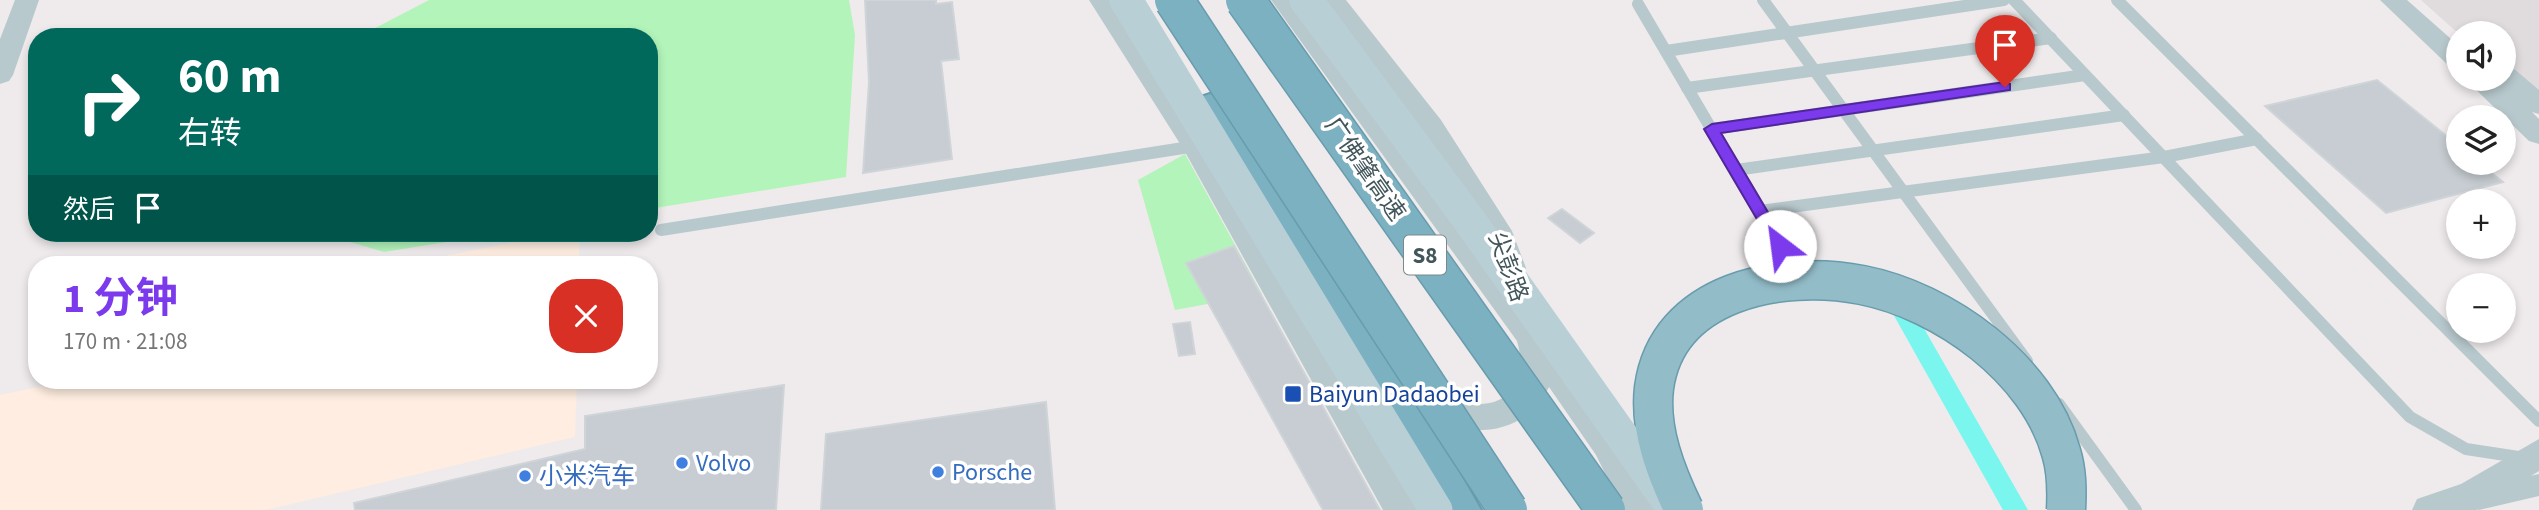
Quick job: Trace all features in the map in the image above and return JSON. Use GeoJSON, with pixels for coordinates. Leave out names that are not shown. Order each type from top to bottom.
{"type":"FeatureCollection","features":[{"type":"Feature","properties":{"kind":"highway"},"geometry":{"type":"LineString","coordinates":[[1144,0],[1369,357],[1459,510]]}},
{"type":"Feature","properties":{"kind":"highway"},"geometry":{"type":"LineString","coordinates":[[1174,0],[1508,510]]}},
{"type":"Feature","properties":{"kind":"highway","name":"广佛肇高速"},"geometry":{"type":"LineString","coordinates":[[1245,0],[1606,510]]}},
{"type":"Feature","properties":{"kind":"highway"},"geometry":{"type":"LineString","coordinates":[[1684,510],[1672,487],[1661,451],[1653,409],[1657,372],[1666,348],[1691,319],[1732,293],[1775,282],[1809,280],[1864,286],[1911,302],[1971,336],[2004,363],[2036,398],[2056,433],[2067,468],[2066,510]]}},
{"type":"Feature","properties":{"kind":"main road"},"geometry":{"type":"LineString","coordinates":[[1126,0],[1436,510]]}},
{"type":"Feature","properties":{"kind":"main road"},"geometry":{"type":"LineString","coordinates":[[1306,0],[1467,218],[1674,510]]}},
{"type":"Feature","properties":{"kind":"street"},"geometry":{"type":"LineString","coordinates":[[0,19],[7,0]]}},
{"type":"Feature","properties":{"kind":"street"},"geometry":{"type":"LineString","coordinates":[[0,75],[27,0]]}},
{"type":"Feature","properties":{"kind":"street"},"geometry":{"type":"LineString","coordinates":[[1101,0],[1196,146],[1401,510]]}},
{"type":"Feature","properties":{"kind":"street"},"geometry":{"type":"LineString","coordinates":[[1283,0],[1532,337],[1541,366],[1533,390],[1519,404],[1505,411],[1474,419],[1432,410],[1402,389],[1369,357]]}},
{"type":"Feature","properties":{"kind":"street","name":"尖彭路"},"geometry":{"type":"LineString","coordinates":[[1334,0],[1431,127],[1502,239],[1532,337],[1608,445],[1640,510]]}},
{"type":"Feature","properties":{"kind":"street"},"geometry":{"type":"LineString","coordinates":[[2392,0],[2446,49]]}},
{"type":"Feature","properties":{"kind":"street"},"geometry":{"type":"LineString","coordinates":[[2422,0],[2446,21]]}},
{"type":"Feature","properties":{"kind":"street"},"geometry":{"type":"LineString","coordinates":[[2516,85],[2539,105]]}},
{"type":"Feature","properties":{"kind":"street"},"geometry":{"type":"LineString","coordinates":[[2491,91],[2539,134]]}},
{"type":"Feature","properties":{"kind":"street"},"geometry":{"type":"LineString","coordinates":[[1608,445],[1621,510]]}},
{"type":"Feature","properties":{"kind":"street"},"geometry":{"type":"LineString","coordinates":[[1608,445],[1666,510]]}},
{"type":"Feature","properties":{"kind":"street"},"geometry":{"type":"LineString","coordinates":[[2443,507],[2534,471]]}},
{"type":"Feature","properties":{"kind":"lane"},"geometry":{"type":"LineString","coordinates":[[1763,0],[2039,377]]}},
{"type":"Feature","properties":{"kind":"lane"},"geometry":{"type":"LineString","coordinates":[[1666,51],[2004,0]]}},
{"type":"Feature","properties":{"kind":"lane"},"geometry":{"type":"LineString","coordinates":[[2014,0],[2410,417],[2466,449],[2534,471]]}},
{"type":"Feature","properties":{"kind":"lane"},"geometry":{"type":"LineString","coordinates":[[2117,0],[2539,421]]}},
{"type":"Feature","properties":{"kind":"lane"},"geometry":{"type":"LineString","coordinates":[[1638,4],[1780,246]]}},
{"type":"Feature","properties":{"kind":"lane"},"geometry":{"type":"LineString","coordinates":[[1687,88],[2051,38]]}},
{"type":"Feature","properties":{"kind":"lane"},"geometry":{"type":"LineString","coordinates":[[1712,129],[2085,75]]}},
{"type":"Feature","properties":{"kind":"lane"},"geometry":{"type":"LineString","coordinates":[[1736,170],[2124,116]]}},
{"type":"Feature","properties":{"kind":"lane"},"geometry":{"type":"LineString","coordinates":[[1760,211],[2164,157],[2257,139]]}},
{"type":"Feature","properties":{"kind":"lane"},"geometry":{"type":"LineString","coordinates":[[661,230],[1185,150],[1196,146]]}},
{"type":"Feature","properties":{"kind":"lane"},"geometry":{"type":"LineString","coordinates":[[2047,388],[2136,510]]}},
{"type":"Feature","properties":{"kind":"shaded area"},"geometry":{"type":"Polygon","coordinates":[[[2421,0],[2539,0],[2539,106],[2516,86],[2516,21],[2446,22],[2421,0]]]}},
{"type":"Feature","properties":{"kind":"shaded area"},"geometry":{"type":"Polygon","coordinates":[[[514,242],[580,242],[579,256],[445,256],[514,242]]]}},
{"type":"Feature","properties":{"kind":"shaded area"},"geometry":{"type":"Polygon","coordinates":[[[29,389],[577,389],[575,437],[266,510],[0,510],[0,395],[29,389]]]}},
{"type":"Feature","properties":{"kind":"green space"},"geometry":{"type":"Polygon","coordinates":[[[429,0],[849,0],[855,35],[846,177],[658,208],[658,28],[375,28],[429,0]]]}},
{"type":"Feature","properties":{"kind":"green space"},"geometry":{"type":"Polygon","coordinates":[[[1185,154],[1262,294],[1175,310],[1138,180],[1185,154]]]}},
{"type":"Feature","properties":{"kind":"green space"},"geometry":{"type":"Polygon","coordinates":[[[350,242],[446,242],[384,252],[350,242]]]}},
{"type":"Feature","properties":{"kind":"building"},"geometry":{"type":"Polygon","coordinates":[[[865,0],[936,0],[936,4],[952,2],[959,59],[941,61],[952,159],[863,173],[869,82],[865,0]]]}},
{"type":"Feature","properties":{"kind":"building"},"geometry":{"type":"Polygon","coordinates":[[[2377,80],[2446,136],[2446,175],[2494,175],[2503,182],[2477,189],[2446,189],[2446,197],[2386,213],[2265,106],[2377,80]]]}},
{"type":"Feature","properties":{"kind":"building"},"geometry":{"type":"Polygon","coordinates":[[[1562,209],[1594,233],[1580,243],[1548,218],[1562,209]]]}},
{"type":"Feature","properties":{"kind":"building","name":"Baiyun Dadaobei"},"geometry":{"type":"Polygon","coordinates":[[[1234,246],[1380,510],[1323,510],[1186,263],[1234,246]]]}},
{"type":"Feature","properties":{"kind":"building"},"geometry":{"type":"Polygon","coordinates":[[[1190,322],[1195,354],[1179,356],[1173,324],[1190,322]]]}},
{"type":"Feature","properties":{"kind":"building","name":"Volvo"},"geometry":{"type":"Polygon","coordinates":[[[784,385],[776,510],[355,510],[354,503],[585,449],[585,416],[784,385]]]}},
{"type":"Feature","properties":{"kind":"building","name":"Porsche"},"geometry":{"type":"Polygon","coordinates":[[[1046,402],[1055,510],[821,510],[826,434],[1046,402]]]}},
{"type":"Feature","properties":{"kind":"waterway"},"geometry":{"type":"LineString","coordinates":[[1894,296],[2016,510]]}},
{"type":"Feature","properties":{"kind":"place","name":"Baiyun Dadaobei"},"geometry":{"type":"Point","coordinates":[1293,394]}},
{"type":"Feature","properties":{"kind":"place","name":"Volvo"},"geometry":{"type":"Point","coordinates":[682,463]}},
{"type":"Feature","properties":{"kind":"place","name":"Porsche"},"geometry":{"type":"Point","coordinates":[938,472]}},
{"type":"Feature","properties":{"kind":"place","name":"小米汽车"},"geometry":{"type":"Point","coordinates":[525,476]}},
{"type":"Feature","properties":{"kind":"route"},"geometry":{"type":"LineString","coordinates":[[1780,246],[1712,129],[2005,87]]}}]}
